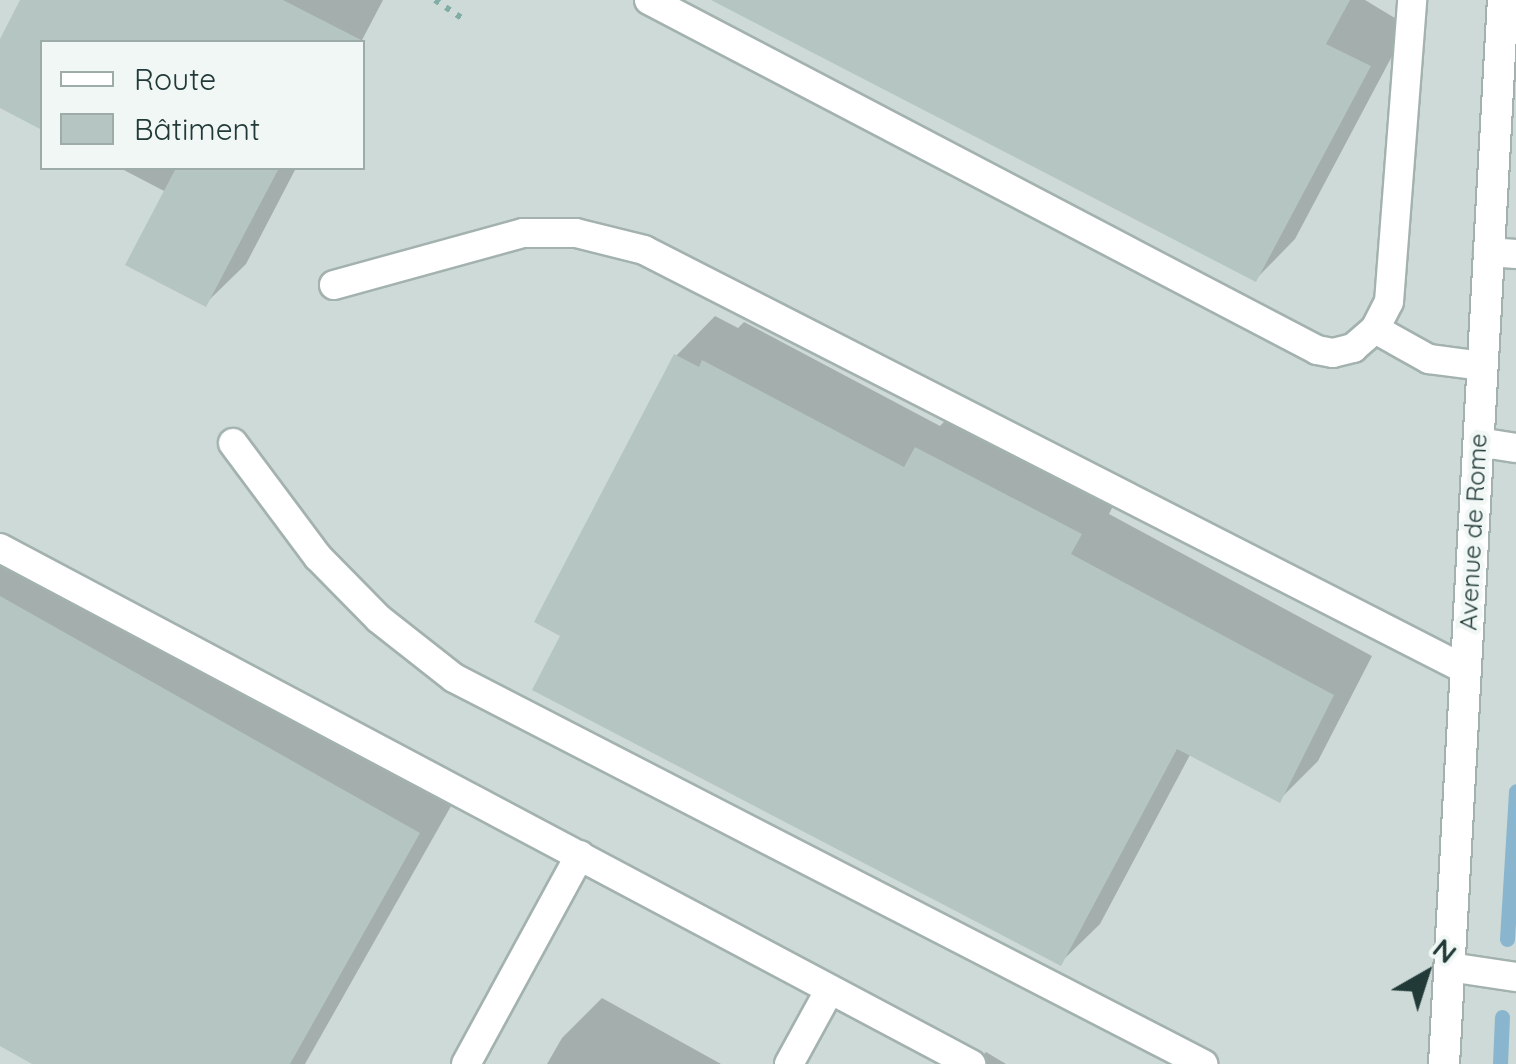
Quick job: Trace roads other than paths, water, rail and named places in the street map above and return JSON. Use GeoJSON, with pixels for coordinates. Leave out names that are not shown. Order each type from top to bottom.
{"type":"FeatureCollection","features":[{"type":"Feature","properties":{"kind":"street","name":"Avenue de Rome"},"geometry":{"type":"LineString","coordinates":[[1444,1064],[1482,366],[1502,253],[1503,0]]}},
{"type":"Feature","properties":{"kind":"lane"},"geometry":{"type":"LineString","coordinates":[[649,0],[1317,350],[1353,348],[1375,329],[1389,302],[1412,0]]}},
{"type":"Feature","properties":{"kind":"lane"},"geometry":{"type":"LineString","coordinates":[[334,285],[523,233],[576,233],[644,250],[1466,670]]}},
{"type":"Feature","properties":{"kind":"lane"},"geometry":{"type":"LineString","coordinates":[[1375,329],[1429,360],[1482,366]]}},
{"type":"Feature","properties":{"kind":"lane"},"geometry":{"type":"LineString","coordinates":[[1478,442],[1516,448]]}},
{"type":"Feature","properties":{"kind":"lane"},"geometry":{"type":"LineString","coordinates":[[233,443],[318,557],[379,620],[454,678],[1203,1064]]}},
{"type":"Feature","properties":{"kind":"lane"},"geometry":{"type":"LineString","coordinates":[[0,548],[972,1064]]}},
{"type":"Feature","properties":{"kind":"lane"},"geometry":{"type":"LineString","coordinates":[[466,1064],[580,855]]}},
{"type":"Feature","properties":{"kind":"lane"},"geometry":{"type":"LineString","coordinates":[[1450,967],[1516,976]]}},
{"type":"Feature","properties":{"kind":"lane"},"geometry":{"type":"LineString","coordinates":[[789,1064],[830,989]]}},
{"type":"Feature","properties":{"kind":"waterway"},"geometry":{"type":"LineString","coordinates":[[1507,939],[1516,791]]}},
{"type":"Feature","properties":{"kind":"waterway"},"geometry":{"type":"LineString","coordinates":[[1500,1064],[1502,1017]]}}]}
